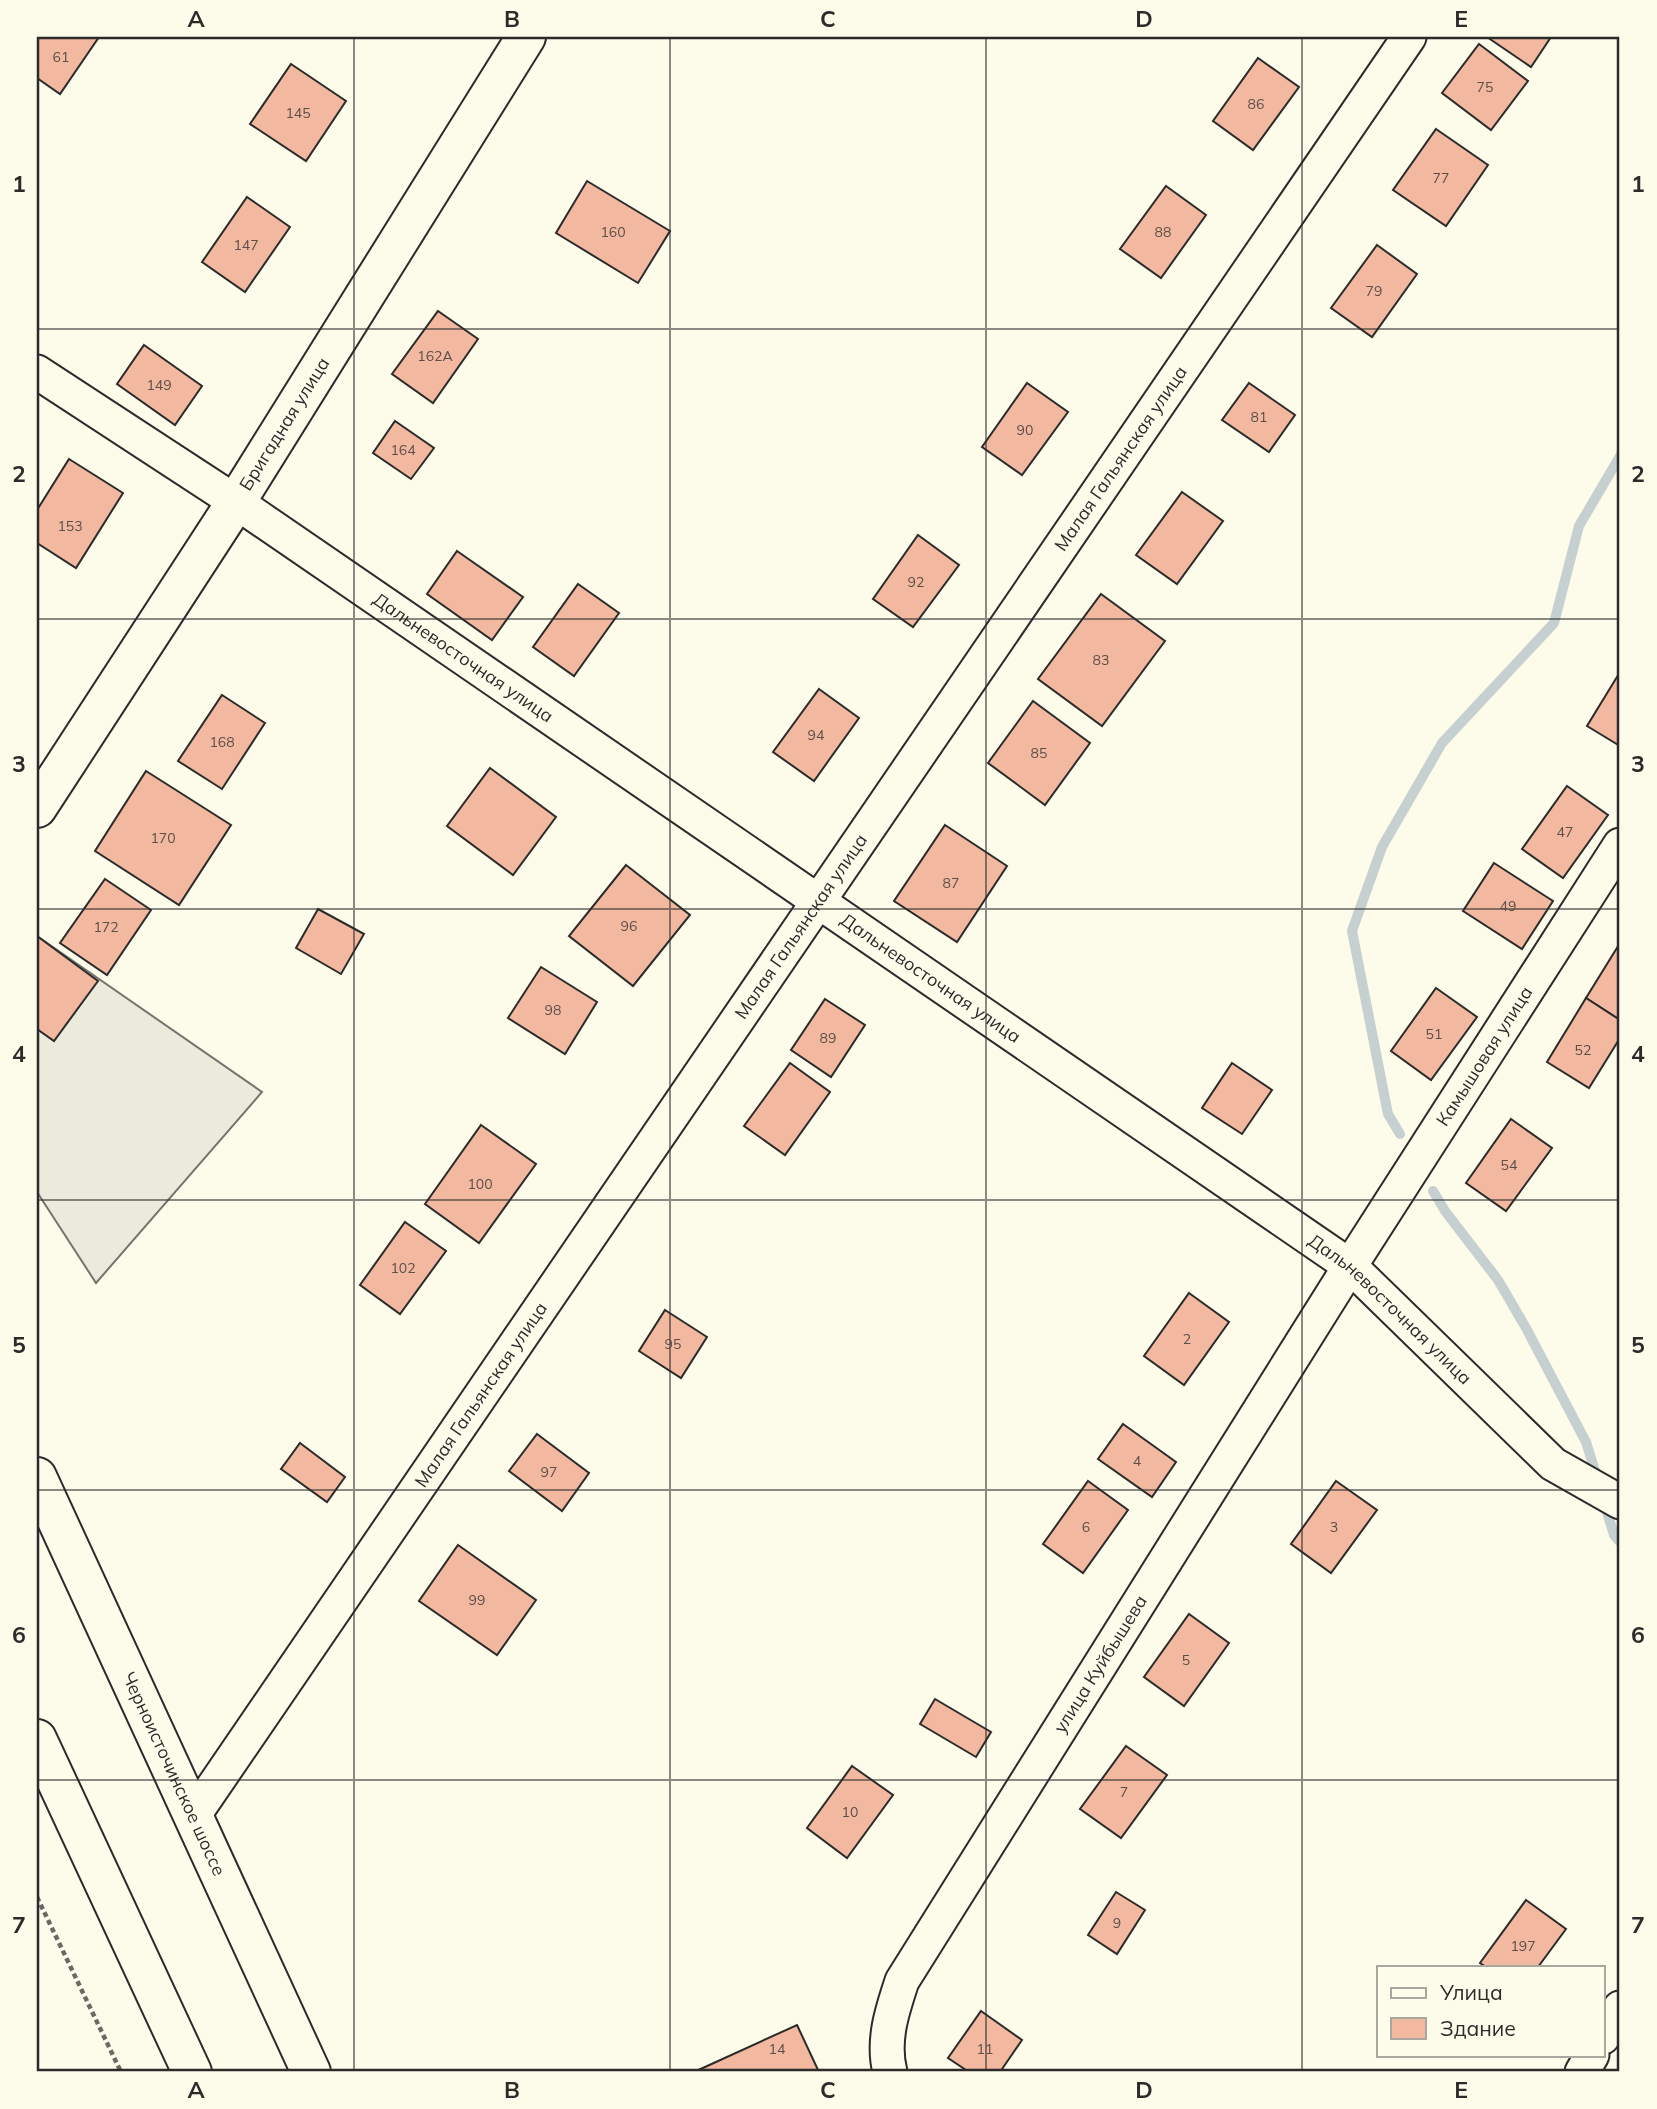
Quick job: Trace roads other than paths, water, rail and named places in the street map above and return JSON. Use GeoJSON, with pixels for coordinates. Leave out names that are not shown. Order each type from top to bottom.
{"type":"FeatureCollection","features":[{"type":"Feature","properties":{"kind":"main road","name":"Бригадная улица"},"geometry":{"type":"LineString","coordinates":[[37,808],[236,502],[526,37]]}},
{"type":"Feature","properties":{"kind":"main road","name":"Черноисточинское шоссе"},"geometry":{"type":"LineString","coordinates":[[37,1477],[311,2072]]}},
{"type":"Feature","properties":{"kind":"main road"},"geometry":{"type":"LineString","coordinates":[[37,1739],[192,2072]]}},
{"type":"Feature","properties":{"kind":"street","name":"Малая Гальянская улица"},"geometry":{"type":"LineString","coordinates":[[194,1815],[1409,37]]}},
{"type":"Feature","properties":{"kind":"street","name":"Дальневосточная улица"},"geometry":{"type":"LineString","coordinates":[[37,372],[236,502],[1350,1266],[1553,1464],[1620,1502]]}},
{"type":"Feature","properties":{"kind":"street","name":"Камышовая улица"},"geometry":{"type":"LineString","coordinates":[[1350,1266],[1620,845]]}},
{"type":"Feature","properties":{"kind":"street","name":"улица Куйбышева"},"geometry":{"type":"LineString","coordinates":[[890,2072],[886,2054],[890,2019],[902,1981],[1350,1266]]}},
{"type":"Feature","properties":{"kind":"street"},"geometry":{"type":"LineString","coordinates":[[1604,2035],[1620,2008]]}},
{"type":"Feature","properties":{"kind":"street"},"geometry":{"type":"LineString","coordinates":[[1582,2072],[1591,2056]]}},
{"type":"Feature","properties":{"kind":"waterway"},"geometry":{"type":"LineString","coordinates":[[1400,1134],[1388,1114],[1352,931],[1382,847],[1442,743],[1554,623],[1579,526],[1620,456]]}},
{"type":"Feature","properties":{"kind":"waterway"},"geometry":{"type":"LineString","coordinates":[[1433,1191],[1445,1211],[1498,1280],[1526,1328],[1586,1442],[1598,1481]]}},
{"type":"Feature","properties":{"kind":"waterway"},"geometry":{"type":"LineString","coordinates":[[1604,1503],[1614,1535],[1620,1542]]}}]}
